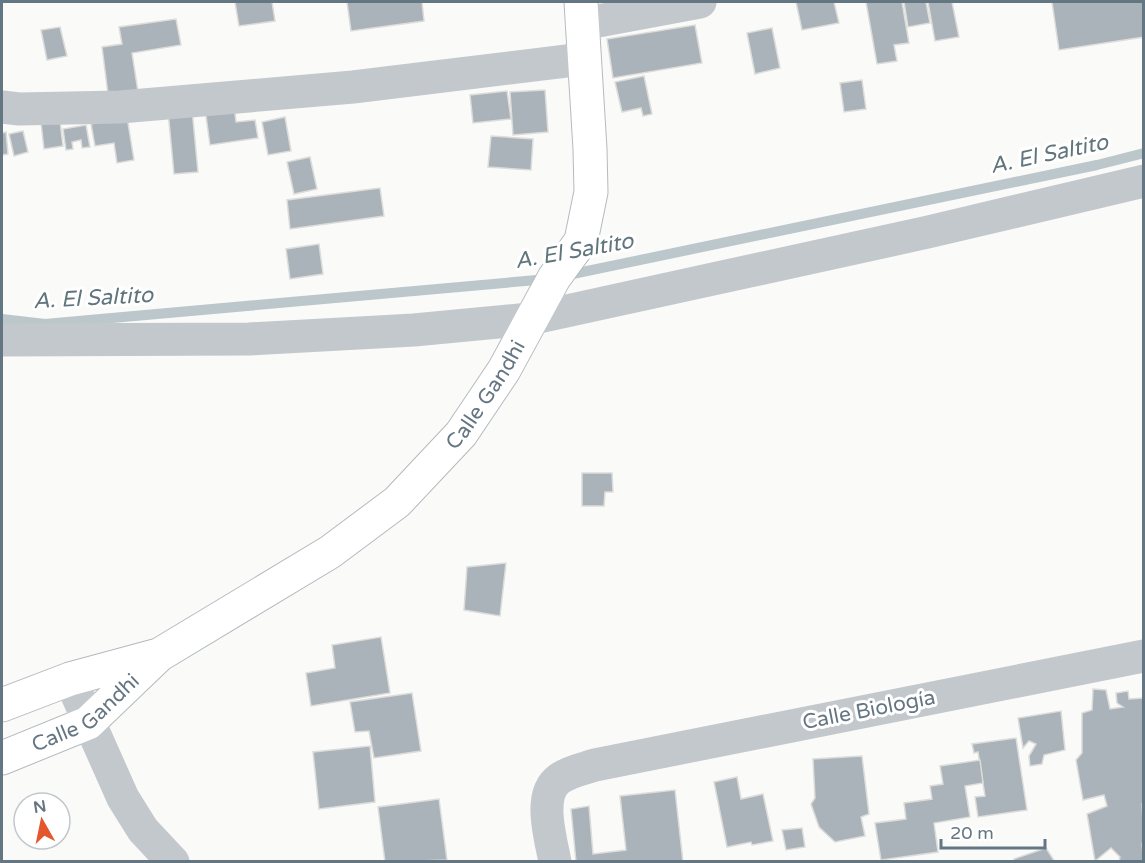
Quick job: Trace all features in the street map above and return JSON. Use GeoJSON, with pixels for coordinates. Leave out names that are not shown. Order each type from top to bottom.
{"type":"FeatureCollection","features":[{"type":"Feature","properties":{"kind":"main road","name":"Calle Gandhi"},"geometry":{"type":"LineString","coordinates":[[2,758],[88,723],[159,655],[330,552],[397,502],[461,434],[504,370],[554,279],[581,241],[591,192],[581,13]]}},
{"type":"Feature","properties":{"kind":"main road","name":"Calle Gandhi"},"geometry":{"type":"LineString","coordinates":[[2,705],[70,679],[159,655]]}},
{"type":"Feature","properties":{"kind":"street"},"geometry":{"type":"LineString","coordinates":[[581,13],[700,2]]}},
{"type":"Feature","properties":{"kind":"street"},"geometry":{"type":"LineString","coordinates":[[2,107],[19,109],[120,107],[353,87],[583,59]]}},
{"type":"Feature","properties":{"kind":"street"},"geometry":{"type":"LineString","coordinates":[[2,340],[249,339],[414,330],[530,319],[928,232],[1143,180]]}},
{"type":"Feature","properties":{"kind":"street","name":"Calle Biología"},"geometry":{"type":"LineString","coordinates":[[555,861],[547,807],[550,791],[557,780],[571,772],[595,765],[1143,656]]}},
{"type":"Feature","properties":{"kind":"street"},"geometry":{"type":"LineString","coordinates":[[70,679],[123,798],[143,830],[172,861]]}},
{"type":"Feature","properties":{"kind":"building"},"geometry":{"type":"Polygon","coordinates":[[[235,2],[272,2],[275,21],[239,26],[235,2]]]}},
{"type":"Feature","properties":{"kind":"building"},"geometry":{"type":"Polygon","coordinates":[[[347,2],[422,2],[424,21],[351,31],[347,2]]]}},
{"type":"Feature","properties":{"kind":"building"},"geometry":{"type":"Polygon","coordinates":[[[796,2],[834,2],[839,23],[802,30],[796,2]]]}},
{"type":"Feature","properties":{"kind":"building"},"geometry":{"type":"Polygon","coordinates":[[[866,2],[902,2],[909,43],[894,45],[897,61],[877,64],[866,2]]]}},
{"type":"Feature","properties":{"kind":"building"},"geometry":{"type":"Polygon","coordinates":[[[904,2],[926,2],[930,23],[908,27],[904,2]]]}},
{"type":"Feature","properties":{"kind":"building"},"geometry":{"type":"Polygon","coordinates":[[[928,2],[952,2],[959,37],[935,41],[928,2]]]}},
{"type":"Feature","properties":{"kind":"building"},"geometry":{"type":"Polygon","coordinates":[[[1052,2],[1144,2],[1144,37],[1059,50],[1052,2]]]}},
{"type":"Feature","properties":{"kind":"building"},"geometry":{"type":"Polygon","coordinates":[[[176,19],[181,45],[132,53],[139,98],[109,102],[102,47],[122,44],[119,27],[176,19]]]}},
{"type":"Feature","properties":{"kind":"building"},"geometry":{"type":"Polygon","coordinates":[[[695,25],[702,63],[613,78],[607,39],[695,25]]]}},
{"type":"Feature","properties":{"kind":"building"},"geometry":{"type":"Polygon","coordinates":[[[60,27],[67,56],[47,60],[41,30],[60,27]]]}},
{"type":"Feature","properties":{"kind":"building"},"geometry":{"type":"Polygon","coordinates":[[[772,28],[780,68],[755,74],[747,33],[772,28]]]}},
{"type":"Feature","properties":{"kind":"building"},"geometry":{"type":"Polygon","coordinates":[[[644,76],[652,114],[643,116],[641,108],[622,112],[615,82],[644,76]]]}},
{"type":"Feature","properties":{"kind":"building"},"geometry":{"type":"Polygon","coordinates":[[[862,80],[866,109],[844,112],[840,83],[862,80]]]}},
{"type":"Feature","properties":{"kind":"building"},"geometry":{"type":"Polygon","coordinates":[[[545,90],[548,132],[513,135],[510,92],[545,90]]]}},
{"type":"Feature","properties":{"kind":"building"},"geometry":{"type":"Polygon","coordinates":[[[507,91],[511,119],[473,123],[470,95],[507,91]]]}},
{"type":"Feature","properties":{"kind":"building"},"geometry":{"type":"Polygon","coordinates":[[[234,105],[236,122],[255,120],[258,138],[210,145],[205,109],[234,105]]]}},
{"type":"Feature","properties":{"kind":"building"},"geometry":{"type":"Polygon","coordinates":[[[192,109],[198,172],[174,174],[168,111],[192,109]]]}},
{"type":"Feature","properties":{"kind":"building"},"geometry":{"type":"Polygon","coordinates":[[[127,117],[134,160],[117,163],[114,143],[95,146],[91,124],[127,117]]]}},
{"type":"Feature","properties":{"kind":"building"},"geometry":{"type":"Polygon","coordinates":[[[285,117],[291,151],[268,155],[262,122],[285,117]]]}},
{"type":"Feature","properties":{"kind":"building"},"geometry":{"type":"Polygon","coordinates":[[[60,121],[63,146],[44,149],[41,123],[60,121]]]}},
{"type":"Feature","properties":{"kind":"building"},"geometry":{"type":"Polygon","coordinates":[[[86,125],[90,147],[82,148],[81,140],[72,142],[73,149],[66,150],[63,129],[86,125]]]}},
{"type":"Feature","properties":{"kind":"building"},"geometry":{"type":"Polygon","coordinates":[[[23,131],[28,152],[14,156],[9,134],[23,131]]]}},
{"type":"Feature","properties":{"kind":"building"},"geometry":{"type":"Polygon","coordinates":[[[6,132],[8,154],[2,155],[2,133],[6,132]]]}},
{"type":"Feature","properties":{"kind":"building"},"geometry":{"type":"Polygon","coordinates":[[[491,136],[533,139],[531,170],[488,167],[491,136]]]}},
{"type":"Feature","properties":{"kind":"building"},"geometry":{"type":"Polygon","coordinates":[[[310,157],[317,189],[294,194],[287,162],[310,157]]]}},
{"type":"Feature","properties":{"kind":"building"},"geometry":{"type":"Polygon","coordinates":[[[380,188],[384,216],[290,229],[287,200],[380,188]]]}},
{"type":"Feature","properties":{"kind":"building"},"geometry":{"type":"Polygon","coordinates":[[[319,244],[323,274],[290,279],[286,249],[319,244]]]}},
{"type":"Feature","properties":{"kind":"building"},"geometry":{"type":"Polygon","coordinates":[[[582,473],[612,473],[613,492],[605,492],[604,506],[582,506],[582,473]]]}},
{"type":"Feature","properties":{"kind":"building"},"geometry":{"type":"Polygon","coordinates":[[[506,563],[500,616],[464,610],[467,567],[506,563]]]}},
{"type":"Feature","properties":{"kind":"building"},"geometry":{"type":"Polygon","coordinates":[[[381,637],[390,693],[311,706],[306,673],[335,668],[332,645],[381,637]]]}},
{"type":"Feature","properties":{"kind":"building"},"geometry":{"type":"Polygon","coordinates":[[[1093,689],[1106,690],[1110,709],[1123,707],[1117,703],[1116,693],[1128,691],[1129,699],[1144,698],[1144,804],[1142,804],[1144,840],[1142,844],[1144,862],[1119,862],[1120,857],[1111,848],[1095,861],[1087,814],[1107,806],[1104,795],[1083,800],[1076,760],[1082,753],[1082,713],[1092,710],[1093,689]]]}},
{"type":"Feature","properties":{"kind":"building"},"geometry":{"type":"Polygon","coordinates":[[[412,693],[421,751],[374,758],[369,731],[355,732],[350,702],[412,693]]]}},
{"type":"Feature","properties":{"kind":"building"},"geometry":{"type":"Polygon","coordinates":[[[1061,711],[1065,750],[1044,755],[1042,764],[1030,766],[1029,756],[1036,744],[1029,741],[1023,748],[1018,718],[1061,711]]]}},
{"type":"Feature","properties":{"kind":"building"},"geometry":{"type":"Polygon","coordinates":[[[1016,738],[1027,810],[978,817],[975,797],[985,796],[978,752],[974,753],[972,744],[1016,738]]]}},
{"type":"Feature","properties":{"kind":"building"},"geometry":{"type":"Polygon","coordinates":[[[370,746],[375,802],[319,809],[313,752],[370,746]]]}},
{"type":"Feature","properties":{"kind":"building"},"geometry":{"type":"Polygon","coordinates":[[[862,756],[869,814],[861,817],[865,836],[835,842],[819,827],[811,804],[815,798],[813,759],[862,756]]]}},
{"type":"Feature","properties":{"kind":"building"},"geometry":{"type":"Polygon","coordinates":[[[980,760],[983,783],[965,786],[970,817],[934,823],[938,852],[881,860],[875,823],[906,819],[904,803],[932,799],[930,786],[943,784],[940,766],[980,760]]]}},
{"type":"Feature","properties":{"kind":"building"},"geometry":{"type":"Polygon","coordinates":[[[737,777],[741,799],[763,794],[773,841],[752,845],[751,842],[727,847],[714,782],[737,777]]]}},
{"type":"Feature","properties":{"kind":"building"},"geometry":{"type":"Polygon","coordinates":[[[675,790],[683,862],[576,862],[571,809],[589,806],[593,854],[626,850],[620,796],[675,790]]]}},
{"type":"Feature","properties":{"kind":"building"},"geometry":{"type":"Polygon","coordinates":[[[439,799],[447,860],[385,862],[378,807],[439,799]]]}},
{"type":"Feature","properties":{"kind":"building"},"geometry":{"type":"Polygon","coordinates":[[[802,828],[805,847],[786,850],[782,830],[802,828]]]}},
{"type":"Feature","properties":{"kind":"building"},"geometry":{"type":"Polygon","coordinates":[[[1046,848],[1055,862],[1014,862],[1014,859],[1046,848]]]}},
{"type":"Feature","properties":{"kind":"waterway","name":"A. El Saltito"},"geometry":{"type":"LineString","coordinates":[[563,276],[1097,165],[1144,153]]}},
{"type":"Feature","properties":{"kind":"waterway","name":"A. El Saltito"},"geometry":{"type":"LineString","coordinates":[[2,319],[45,324],[548,279]]}}]}
